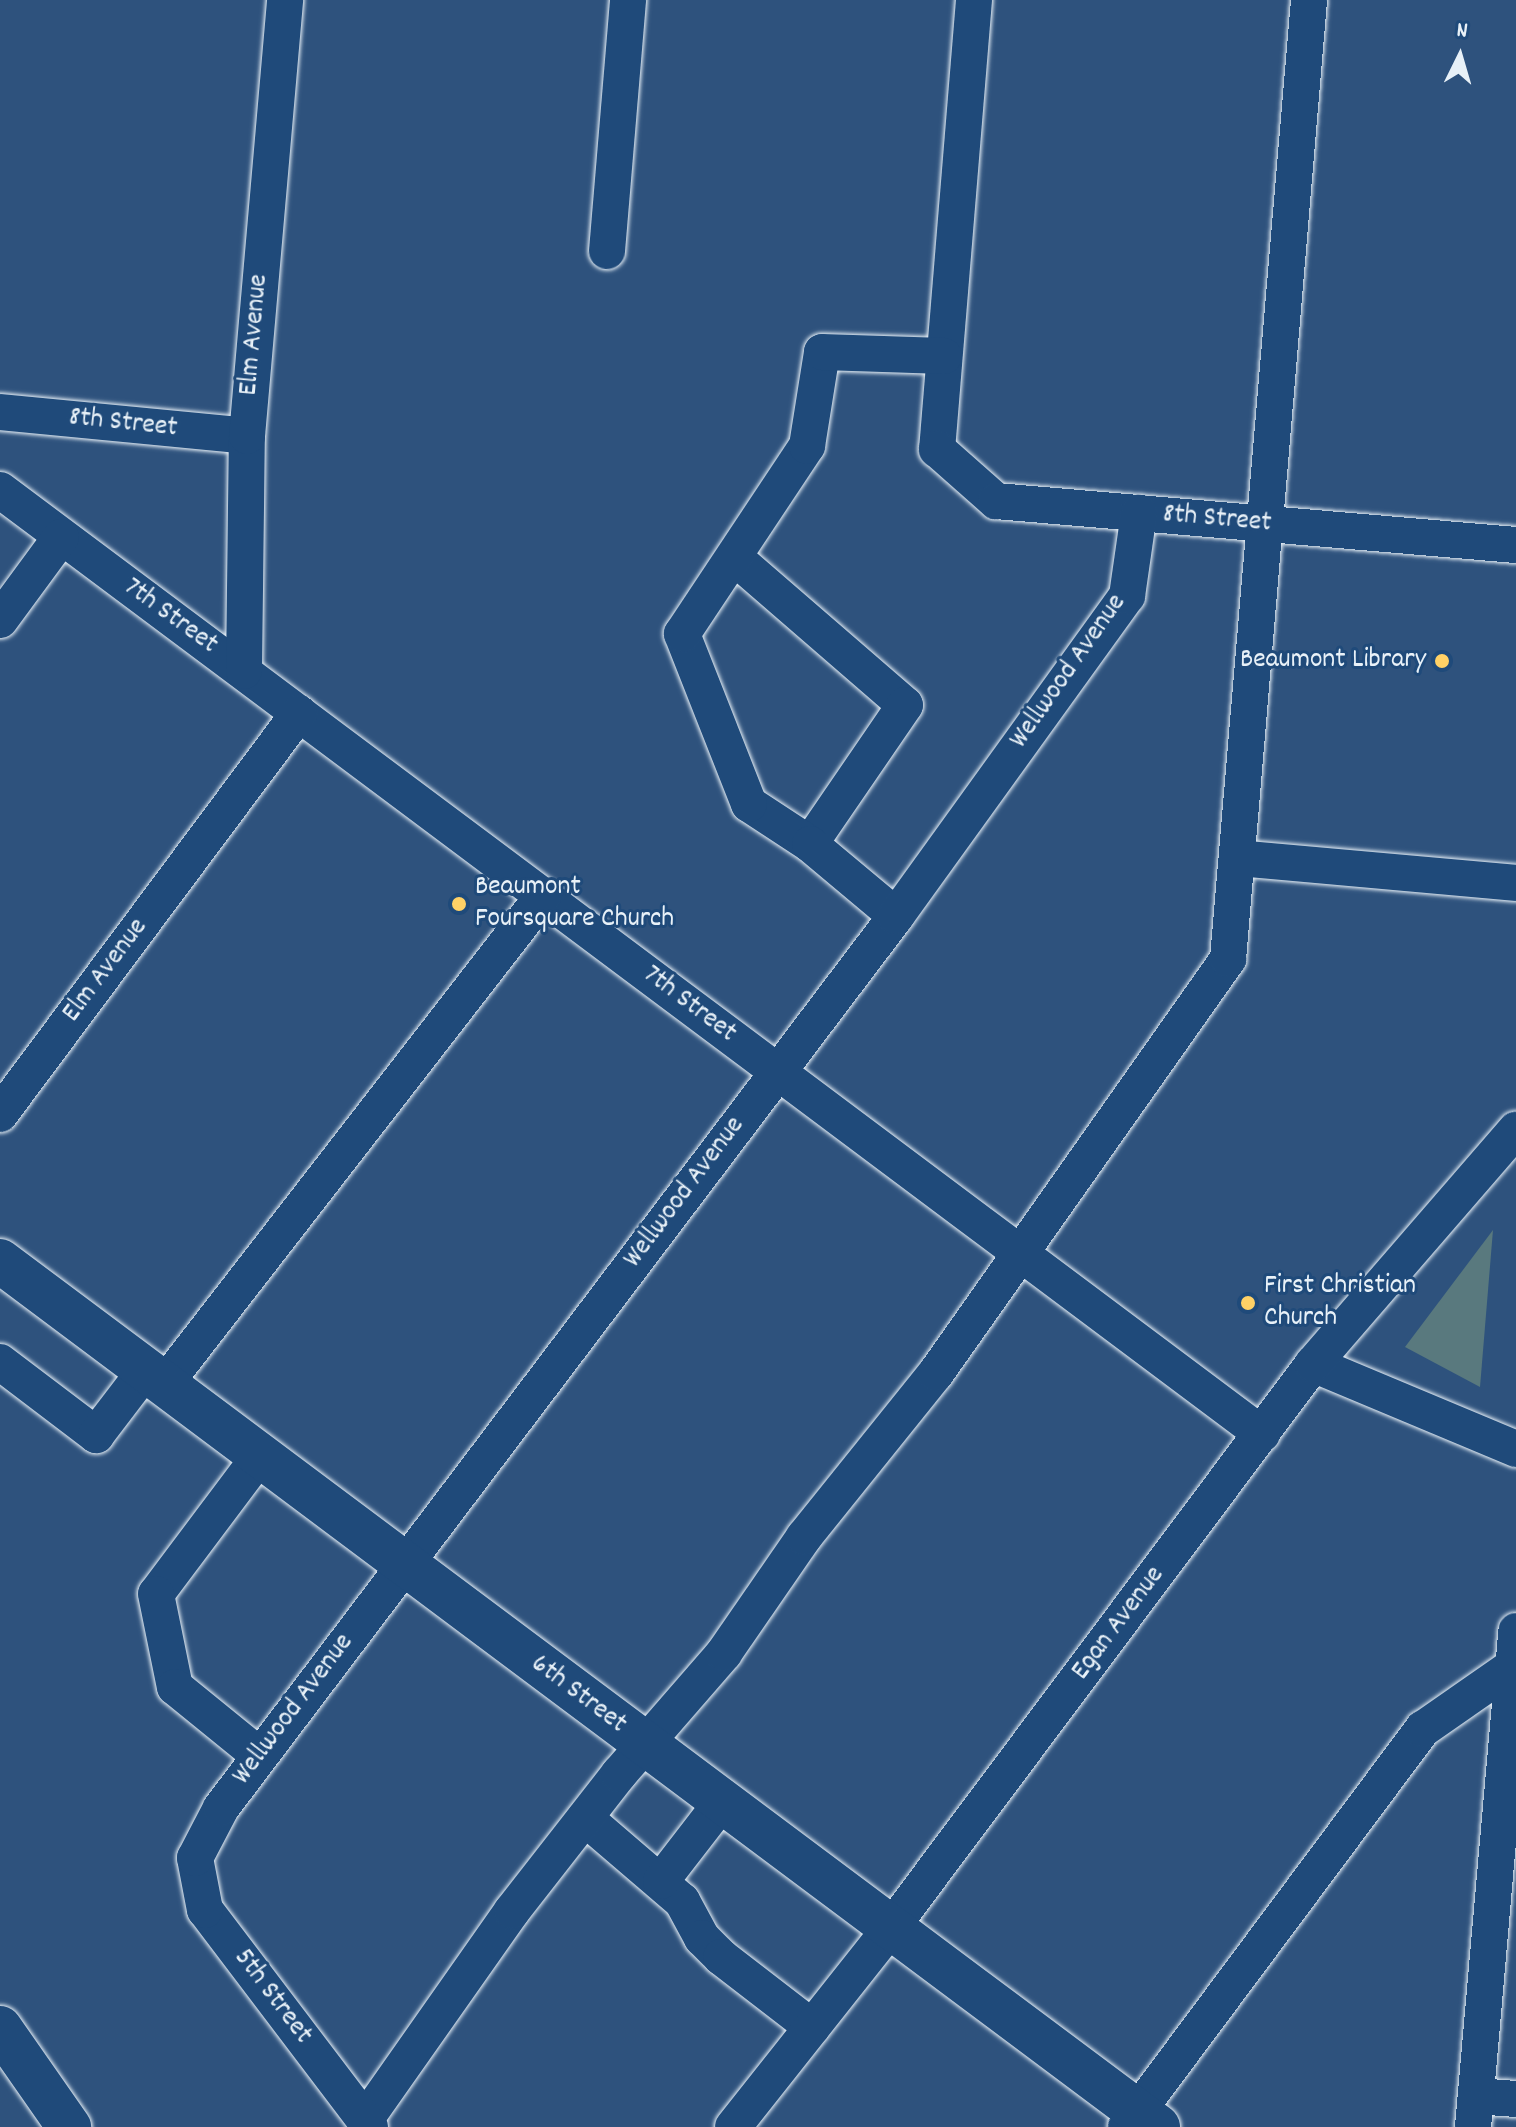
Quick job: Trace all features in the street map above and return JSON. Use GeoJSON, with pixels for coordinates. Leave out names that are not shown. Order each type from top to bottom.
{"type":"FeatureCollection","features":[{"type":"Feature","properties":{"kind":"main road","name":"6th Street"},"geometry":{"type":"LineString","coordinates":[[0,1261],[891,1928],[1140,2122]]}},
{"type":"Feature","properties":{"kind":"main road"},"geometry":{"type":"LineString","coordinates":[[0,2028],[69,2127]]}},
{"type":"Feature","properties":{"kind":"street","name":"Elm Avenue"},"geometry":{"type":"LineString","coordinates":[[244,671],[247,436],[285,0]]}},
{"type":"Feature","properties":{"kind":"street"},"geometry":{"type":"LineString","coordinates":[[607,251],[628,0]]}},
{"type":"Feature","properties":{"kind":"street"},"geometry":{"type":"LineString","coordinates":[[896,916],[810,844],[749,804],[682,634],[807,446],[822,352],[944,356],[974,0]]}},
{"type":"Feature","properties":{"kind":"street"},"geometry":{"type":"LineString","coordinates":[[368,2124],[585,1818],[647,1748],[936,1373],[1017,1252],[1228,959],[1309,0]]}},
{"type":"Feature","properties":{"kind":"street","name":"8th Street"},"geometry":{"type":"LineString","coordinates":[[944,356],[937,449],[996,501],[1516,545]]}},
{"type":"Feature","properties":{"kind":"street","name":"8th Street"},"geometry":{"type":"LineString","coordinates":[[0,412],[247,436]]}},
{"type":"Feature","properties":{"kind":"street","name":"7th Street"},"geometry":{"type":"LineString","coordinates":[[0,490],[1262,1434]]}},
{"type":"Feature","properties":{"kind":"street","name":"Wellwood Avenue"},"geometry":{"type":"LineString","coordinates":[[195,1858],[221,1808],[896,916],[1127,596],[1139,513]]}},
{"type":"Feature","properties":{"kind":"street"},"geometry":{"type":"LineString","coordinates":[[0,620],[61,537]]}},
{"type":"Feature","properties":{"kind":"street"},"geometry":{"type":"LineString","coordinates":[[734,557],[905,705],[810,844]]}},
{"type":"Feature","properties":{"kind":"street","name":"Elm Avenue"},"geometry":{"type":"LineString","coordinates":[[0,1114],[299,713]]}},
{"type":"Feature","properties":{"kind":"street"},"geometry":{"type":"LineString","coordinates":[[1237,858],[1516,883]]}},
{"type":"Feature","properties":{"kind":"street"},"geometry":{"type":"LineString","coordinates":[[0,1362],[96,1435],[154,1378],[543,896]]}},
{"type":"Feature","properties":{"kind":"street","name":"Egan Avenue"},"geometry":{"type":"LineString","coordinates":[[733,2127],[891,1928],[1313,1364],[1516,1130]]}},
{"type":"Feature","properties":{"kind":"street"},"geometry":{"type":"LineString","coordinates":[[1313,1364],[1516,1449]]}},
{"type":"Feature","properties":{"kind":"street"},"geometry":{"type":"LineString","coordinates":[[259,1457],[156,1594],[175,1687],[260,1756]]}},
{"type":"Feature","properties":{"kind":"street"},"geometry":{"type":"LineString","coordinates":[[1516,1631],[1475,2112],[1516,2099]]}},
{"type":"Feature","properties":{"kind":"street"},"geometry":{"type":"LineString","coordinates":[[1140,2122],[1423,1729],[1512,1667]]}},
{"type":"Feature","properties":{"kind":"street"},"geometry":{"type":"LineString","coordinates":[[661,1881],[722,1802]]}},
{"type":"Feature","properties":{"kind":"street"},"geometry":{"type":"LineString","coordinates":[[585,1818],[661,1881],[721,1957],[812,2027]]}},
{"type":"Feature","properties":{"kind":"street","name":"5th Street"},"geometry":{"type":"LineString","coordinates":[[195,1858],[205,1910],[368,2124]]}},
{"type":"Feature","properties":{"kind":"green space"},"geometry":{"type":"Polygon","coordinates":[[[1493,1230],[1480,1387],[1405,1347],[1493,1230]]]}},
{"type":"Feature","properties":{"kind":"place","name":"Beaumont Library"},"geometry":{"type":"Point","coordinates":[1442,661]}},
{"type":"Feature","properties":{"kind":"place","name":"Beaumont Foursquare Church"},"geometry":{"type":"Point","coordinates":[459,904]}},
{"type":"Feature","properties":{"kind":"place","name":"First Christian Church"},"geometry":{"type":"Point","coordinates":[1248,1303]}}]}
